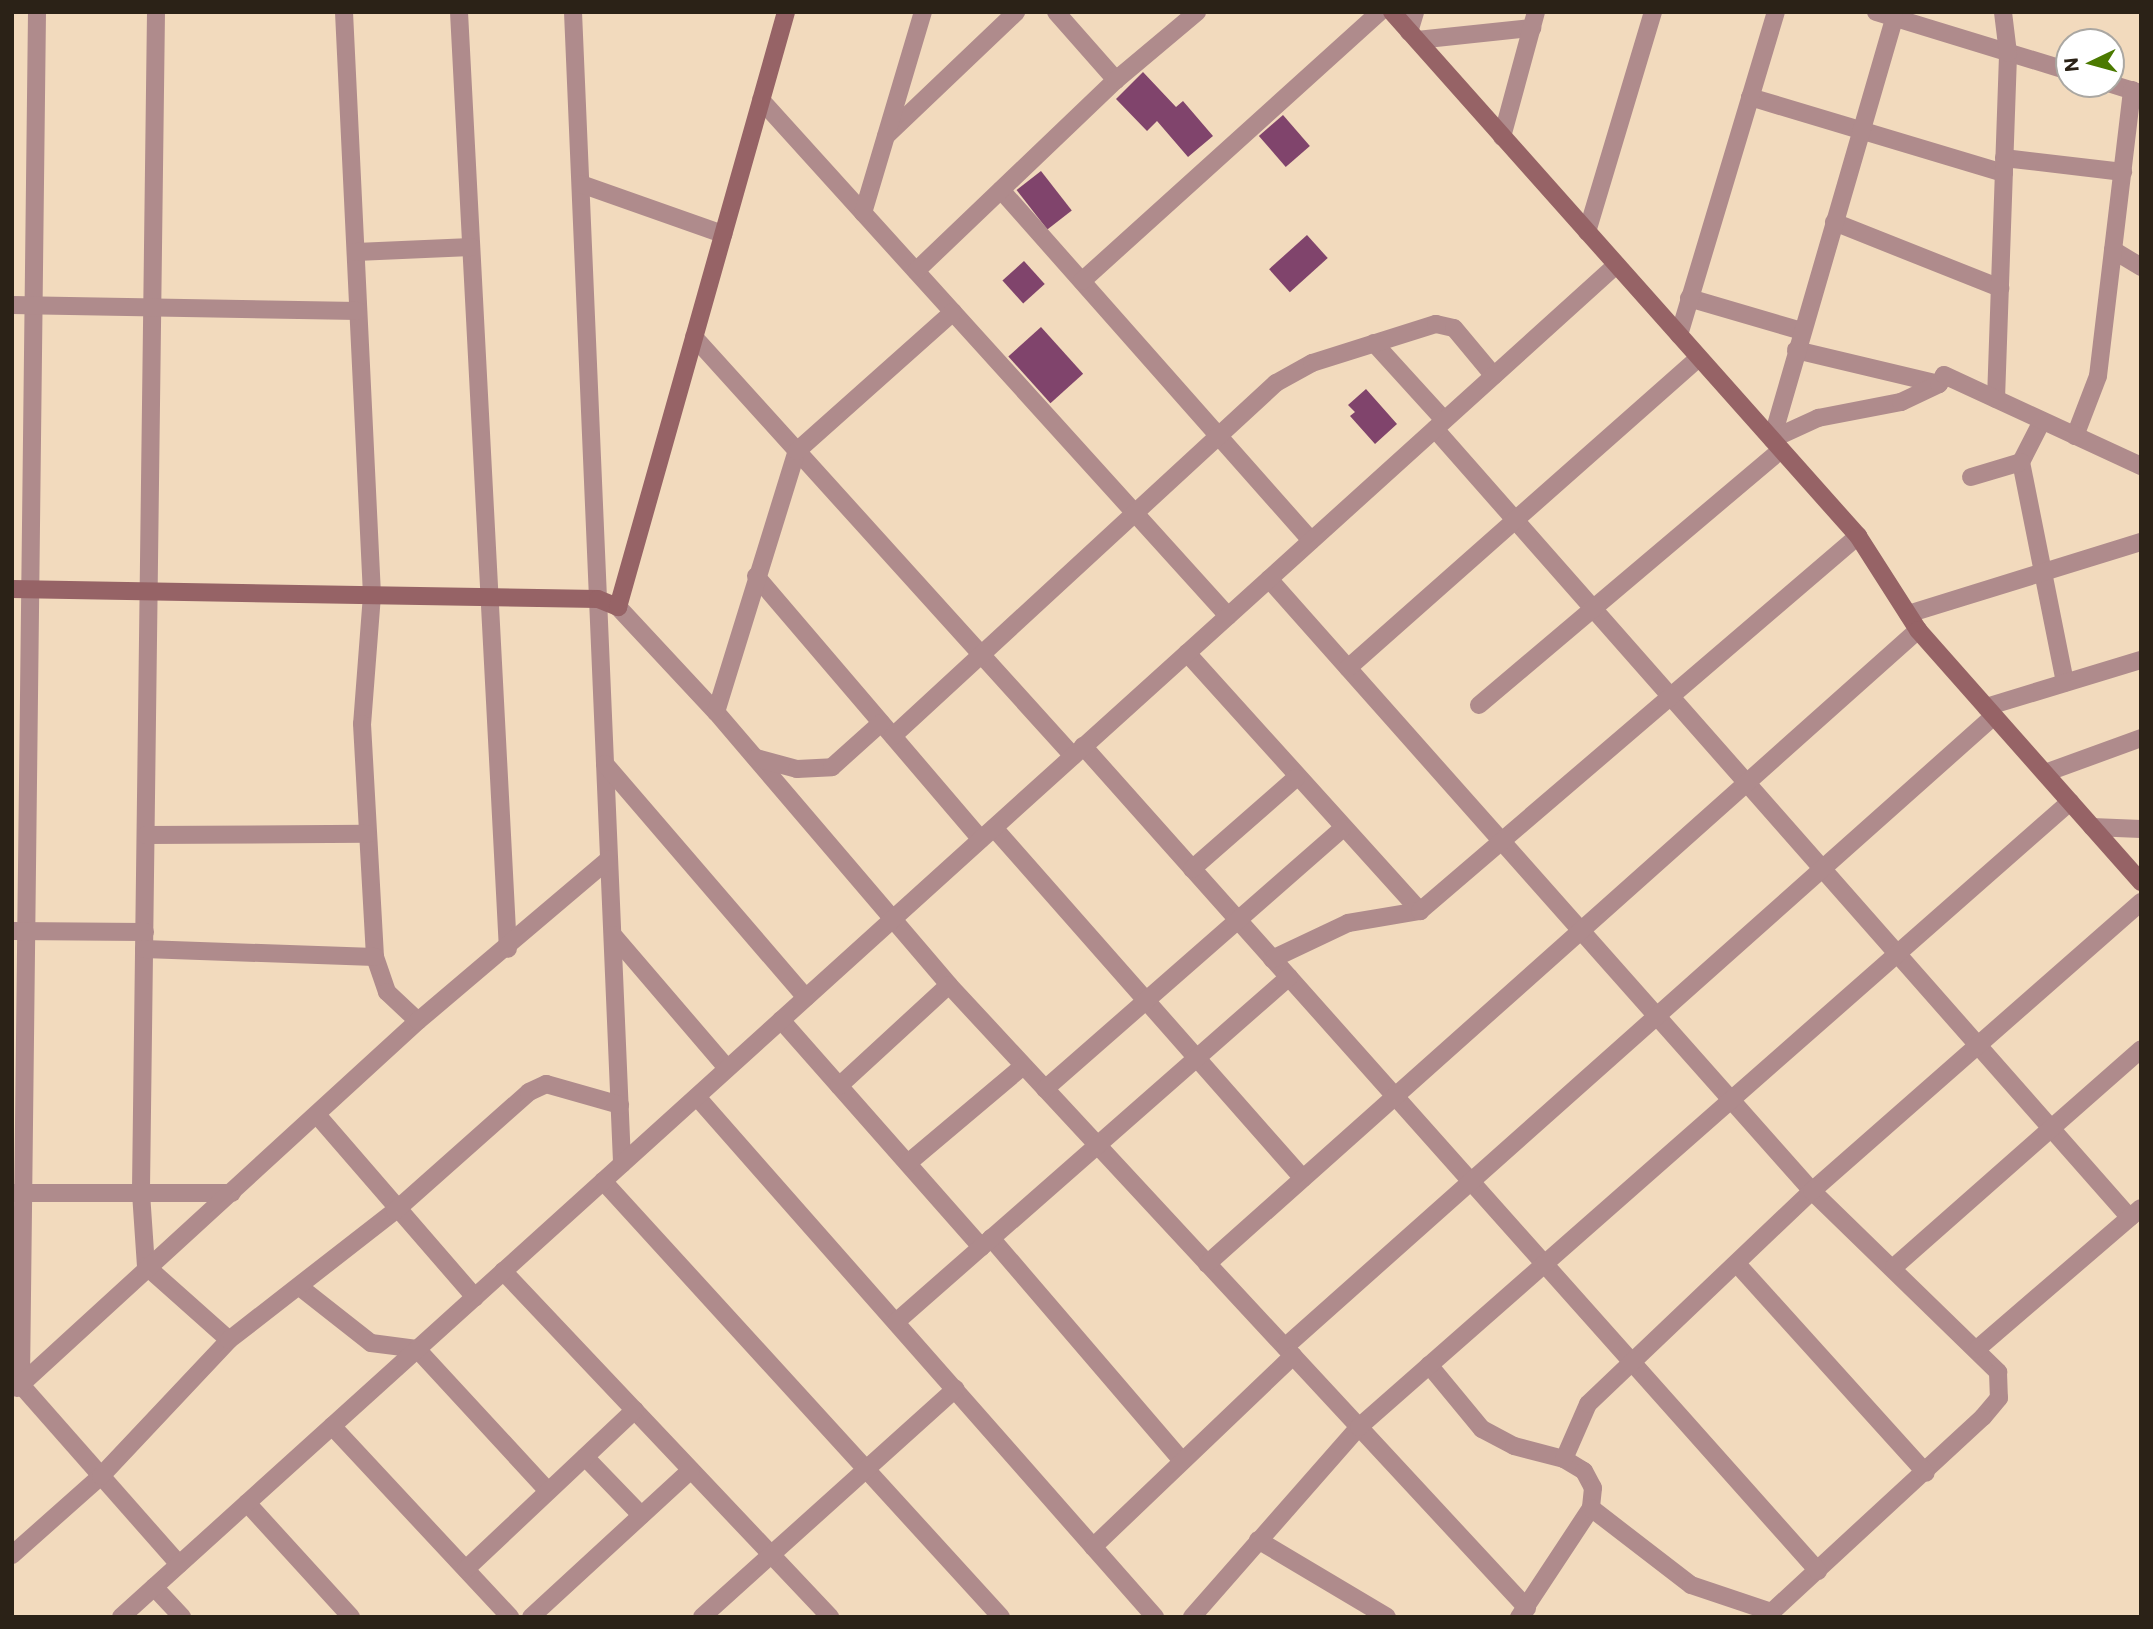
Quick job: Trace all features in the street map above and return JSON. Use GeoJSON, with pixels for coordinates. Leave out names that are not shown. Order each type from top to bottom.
{"type":"FeatureCollection","features":[{"type":"Feature","properties":{"kind":"street"},"geometry":{"type":"LineString","coordinates":[[37,12],[33,305],[21,589],[16,1389],[101,1476],[179,1564]]}},
{"type":"Feature","properties":{"kind":"street"},"geometry":{"type":"LineString","coordinates":[[156,12],[141,1193],[146,1266],[229,1340]]}},
{"type":"Feature","properties":{"kind":"street"},"geometry":{"type":"LineString","coordinates":[[344,12],[372,595],[362,724],[375,957],[387,992],[418,1021]]}},
{"type":"Feature","properties":{"kind":"street"},"geometry":{"type":"LineString","coordinates":[[459,12],[508,949]]}},
{"type":"Feature","properties":{"kind":"street"},"geometry":{"type":"LineString","coordinates":[[573,12],[622,1164]]}},
{"type":"Feature","properties":{"kind":"street"},"geometry":{"type":"LineString","coordinates":[[618,607],[786,12]]}},
{"type":"Feature","properties":{"kind":"street"},"geometry":{"type":"LineString","coordinates":[[863,213],[923,12]]}},
{"type":"Feature","properties":{"kind":"street"},"geometry":{"type":"LineString","coordinates":[[886,136],[1016,12]]}},
{"type":"Feature","properties":{"kind":"street"},"geometry":{"type":"LineString","coordinates":[[1056,12],[1116,80]]}},
{"type":"Feature","properties":{"kind":"street"},"geometry":{"type":"LineString","coordinates":[[916,271],[1116,80],[1197,12]]}},
{"type":"Feature","properties":{"kind":"street"},"geometry":{"type":"LineString","coordinates":[[1082,281],[1380,12]]}},
{"type":"Feature","properties":{"kind":"street"},"geometry":{"type":"LineString","coordinates":[[1392,12],[1858,536],[1918,630],[2141,882]]}},
{"type":"Feature","properties":{"kind":"street"},"geometry":{"type":"LineString","coordinates":[[1413,36],[1415,12]]}},
{"type":"Feature","properties":{"kind":"street"},"geometry":{"type":"LineString","coordinates":[[1587,232],[1653,12]]}},
{"type":"Feature","properties":{"kind":"street"},"geometry":{"type":"LineString","coordinates":[[1679,335],[1776,12]]}},
{"type":"Feature","properties":{"kind":"street"},"geometry":{"type":"LineString","coordinates":[[1996,399],[2008,52],[2003,12]]}},
{"type":"Feature","properties":{"kind":"street"},"geometry":{"type":"LineString","coordinates":[[1776,445],[1796,350],[1861,130],[1885,15],[2055,67]]}},
{"type":"Feature","properties":{"kind":"street"},"geometry":{"type":"LineString","coordinates":[[1413,36],[1534,20],[1502,136]]}},
{"type":"Feature","properties":{"kind":"street"},"geometry":{"type":"LineString","coordinates":[[2075,436],[2098,376],[2123,172],[2137,92]]}},
{"type":"Feature","properties":{"kind":"street"},"geometry":{"type":"LineString","coordinates":[[1750,97],[1861,130],[2004,165],[2123,172]]}},
{"type":"Feature","properties":{"kind":"street"},"geometry":{"type":"LineString","coordinates":[[761,100],[1228,616]]}},
{"type":"Feature","properties":{"kind":"street"},"geometry":{"type":"LineString","coordinates":[[581,184],[723,234]]}},
{"type":"Feature","properties":{"kind":"street"},"geometry":{"type":"LineString","coordinates":[[1001,190],[1311,540]]}},
{"type":"Feature","properties":{"kind":"street"},"geometry":{"type":"LineString","coordinates":[[1833,222],[2000,288]]}},
{"type":"Feature","properties":{"kind":"street"},"geometry":{"type":"LineString","coordinates":[[356,252],[471,247]]}},
{"type":"Feature","properties":{"kind":"street"},"geometry":{"type":"LineString","coordinates":[[2113,250],[2141,267]]}},
{"type":"Feature","properties":{"kind":"street"},"geometry":{"type":"LineString","coordinates":[[121,1617],[1616,265]]}},
{"type":"Feature","properties":{"kind":"street"},"geometry":{"type":"LineString","coordinates":[[1689,298],[1802,331]]}},
{"type":"Feature","properties":{"kind":"street"},"geometry":{"type":"LineString","coordinates":[[12,305],[358,311]]}},
{"type":"Feature","properties":{"kind":"street"},"geometry":{"type":"LineString","coordinates":[[716,712],[756,576],[797,451],[953,312]]}},
{"type":"Feature","properties":{"kind":"street"},"geometry":{"type":"LineString","coordinates":[[755,758],[797,769],[832,767],[887,730],[981,655],[1276,383],[1312,363],[1436,324],[1454,328],[1494,376]]}},
{"type":"Feature","properties":{"kind":"street"},"geometry":{"type":"LineString","coordinates":[[694,337],[981,655],[1192,869],[1818,1571]]}},
{"type":"Feature","properties":{"kind":"street"},"geometry":{"type":"LineString","coordinates":[[1374,343],[1516,521],[2051,1129],[2135,1213],[1977,1349]]}},
{"type":"Feature","properties":{"kind":"street"},"geometry":{"type":"LineString","coordinates":[[1796,350],[1939,384]]}},
{"type":"Feature","properties":{"kind":"street"},"geometry":{"type":"LineString","coordinates":[[1349,668],[1699,358]]}},
{"type":"Feature","properties":{"kind":"street"},"geometry":{"type":"LineString","coordinates":[[1479,705],[1595,611],[1776,445],[1818,418],[1901,402],[1939,384],[1944,375],[2141,466]]}},
{"type":"Feature","properties":{"kind":"street"},"geometry":{"type":"LineString","coordinates":[[2042,421],[2021,462],[2065,683]]}},
{"type":"Feature","properties":{"kind":"street"},"geometry":{"type":"LineString","coordinates":[[1971,477],[2021,462]]}},
{"type":"Feature","properties":{"kind":"street"},"geometry":{"type":"LineString","coordinates":[[1272,959],[1348,923],[1420,911],[1672,699],[1858,536]]}},
{"type":"Feature","properties":{"kind":"street"},"geometry":{"type":"LineString","coordinates":[[1908,614],[2141,542]]}},
{"type":"Feature","properties":{"kind":"street"},"geometry":{"type":"LineString","coordinates":[[756,576],[887,730],[1146,1000],[1303,1178]]}},
{"type":"Feature","properties":{"kind":"street"},"geometry":{"type":"LineString","coordinates":[[1269,579],[1812,1191],[1998,1372],[1999,1398],[1926,1473],[1769,1615],[1690,1585],[1591,1508]]}},
{"type":"Feature","properties":{"kind":"street"},"geometry":{"type":"LineString","coordinates":[[21,589],[598,598],[618,607],[716,712],[949,985],[1359,1427],[1523,1612],[1591,1508],[1593,1488],[1584,1471],[1564,1459],[1514,1446],[1482,1429],[1429,1365]]}},
{"type":"Feature","properties":{"kind":"street"},"geometry":{"type":"LineString","coordinates":[[1207,1264],[1918,630]]}},
{"type":"Feature","properties":{"kind":"street"},"geometry":{"type":"LineString","coordinates":[[1187,653],[1342,829],[1420,911]]}},
{"type":"Feature","properties":{"kind":"street"},"geometry":{"type":"LineString","coordinates":[[1093,1547],[1289,1352],[1471,1182],[1822,869],[1990,712],[2065,683],[2141,660]]}},
{"type":"Feature","properties":{"kind":"street"},"geometry":{"type":"LineString","coordinates":[[2045,773],[2141,738]]}},
{"type":"Feature","properties":{"kind":"street"},"geometry":{"type":"LineString","coordinates":[[605,764],[806,998]]}},
{"type":"Feature","properties":{"kind":"street"},"geometry":{"type":"LineString","coordinates":[[1192,869],[1296,778]]}},
{"type":"Feature","properties":{"kind":"street"},"geometry":{"type":"LineString","coordinates":[[1192,1617],[1359,1427],[2070,802]]}},
{"type":"Feature","properties":{"kind":"street"},"geometry":{"type":"LineString","coordinates":[[2092,827],[2141,829]]}},
{"type":"Feature","properties":{"kind":"street"},"geometry":{"type":"LineString","coordinates":[[1045,1089],[1342,829]]}},
{"type":"Feature","properties":{"kind":"street"},"geometry":{"type":"LineString","coordinates":[[146,835],[367,835]]}},
{"type":"Feature","properties":{"kind":"street"},"geometry":{"type":"LineString","coordinates":[[16,1389],[146,1266],[318,1116],[418,1021],[508,949],[610,859]]}},
{"type":"Feature","properties":{"kind":"street"},"geometry":{"type":"LineString","coordinates":[[1564,1459],[1588,1404],[1634,1366],[1812,1191],[2141,902]]}},
{"type":"Feature","properties":{"kind":"street"},"geometry":{"type":"LineString","coordinates":[[19,931],[375,957]]}},
{"type":"Feature","properties":{"kind":"street"},"geometry":{"type":"LineString","coordinates":[[613,935],[727,1068]]}},
{"type":"Feature","properties":{"kind":"street"},"geometry":{"type":"LineString","coordinates":[[895,1322],[1289,977]]}},
{"type":"Feature","properties":{"kind":"street"},"geometry":{"type":"LineString","coordinates":[[839,1086],[949,985]]}},
{"type":"Feature","properties":{"kind":"street"},"geometry":{"type":"LineString","coordinates":[[781,1020],[908,1163],[986,1243],[1182,1461]]}},
{"type":"Feature","properties":{"kind":"street"},"geometry":{"type":"LineString","coordinates":[[1894,1268],[2141,1049]]}},
{"type":"Feature","properties":{"kind":"street"},"geometry":{"type":"LineString","coordinates":[[908,1163],[1023,1066]]}},
{"type":"Feature","properties":{"kind":"street"},"geometry":{"type":"LineString","coordinates":[[12,1555],[101,1476],[229,1340],[301,1288],[395,1211],[537,1087],[554,1085],[620,1105]]}},
{"type":"Feature","properties":{"kind":"street"},"geometry":{"type":"LineString","coordinates":[[696,1097],[1155,1617]]}},
{"type":"Feature","properties":{"kind":"street"},"geometry":{"type":"LineString","coordinates":[[318,1116],[395,1211],[475,1297]]}},
{"type":"Feature","properties":{"kind":"street"},"geometry":{"type":"LineString","coordinates":[[603,1181],[1001,1617]]}},
{"type":"Feature","properties":{"kind":"street"},"geometry":{"type":"LineString","coordinates":[[18,1193],[232,1193]]}},
{"type":"Feature","properties":{"kind":"street"},"geometry":{"type":"LineString","coordinates":[[1738,1265],[1926,1473]]}},
{"type":"Feature","properties":{"kind":"street"},"geometry":{"type":"LineString","coordinates":[[503,1271],[830,1617]]}},
{"type":"Feature","properties":{"kind":"street"},"geometry":{"type":"LineString","coordinates":[[301,1288],[371,1343],[417,1349],[548,1491]]}},
{"type":"Feature","properties":{"kind":"street"},"geometry":{"type":"LineString","coordinates":[[702,1617],[864,1467],[955,1389]]}},
{"type":"Feature","properties":{"kind":"street"},"geometry":{"type":"LineString","coordinates":[[466,1569],[635,1410]]}},
{"type":"Feature","properties":{"kind":"street"},"geometry":{"type":"LineString","coordinates":[[332,1426],[510,1617]]}},
{"type":"Feature","properties":{"kind":"street"},"geometry":{"type":"LineString","coordinates":[[585,1457],[641,1515]]}},
{"type":"Feature","properties":{"kind":"street"},"geometry":{"type":"LineString","coordinates":[[531,1617],[691,1470]]}},
{"type":"Feature","properties":{"kind":"street"},"geometry":{"type":"LineString","coordinates":[[247,1503],[351,1617]]}},
{"type":"Feature","properties":{"kind":"street"},"geometry":{"type":"LineString","coordinates":[[1258,1541],[1387,1617]]}},
{"type":"Feature","properties":{"kind":"street"},"geometry":{"type":"LineString","coordinates":[[154,1587],[182,1617]]}},
{"type":"Feature","properties":{"kind":"building"},"geometry":{"type":"Polygon","coordinates":[[[1143,72],[1176,107],[1183,101],[1213,136],[1188,157],[1157,121],[1147,131],[1116,99],[1143,72]]]}},
{"type":"Feature","properties":{"kind":"building"},"geometry":{"type":"Polygon","coordinates":[[[1283,115],[1310,146],[1286,167],[1259,136],[1283,115]]]}},
{"type":"Feature","properties":{"kind":"building"},"geometry":{"type":"Polygon","coordinates":[[[1041,171],[1072,210],[1047,229],[1017,190],[1041,171]]]}},
{"type":"Feature","properties":{"kind":"building"},"geometry":{"type":"Polygon","coordinates":[[[1307,235],[1328,258],[1290,292],[1269,269],[1307,235]]]}},
{"type":"Feature","properties":{"kind":"building"},"geometry":{"type":"Polygon","coordinates":[[[1024,261],[1045,284],[1023,303],[1002,280],[1024,261]]]}},
{"type":"Feature","properties":{"kind":"building"},"geometry":{"type":"Polygon","coordinates":[[[1041,327],[1083,374],[1050,403],[1008,356],[1041,327]]]}},
{"type":"Feature","properties":{"kind":"building"},"geometry":{"type":"Polygon","coordinates":[[[1366,389],[1397,424],[1375,444],[1350,416],[1355,412],[1348,405],[1366,389]]]}}]}
